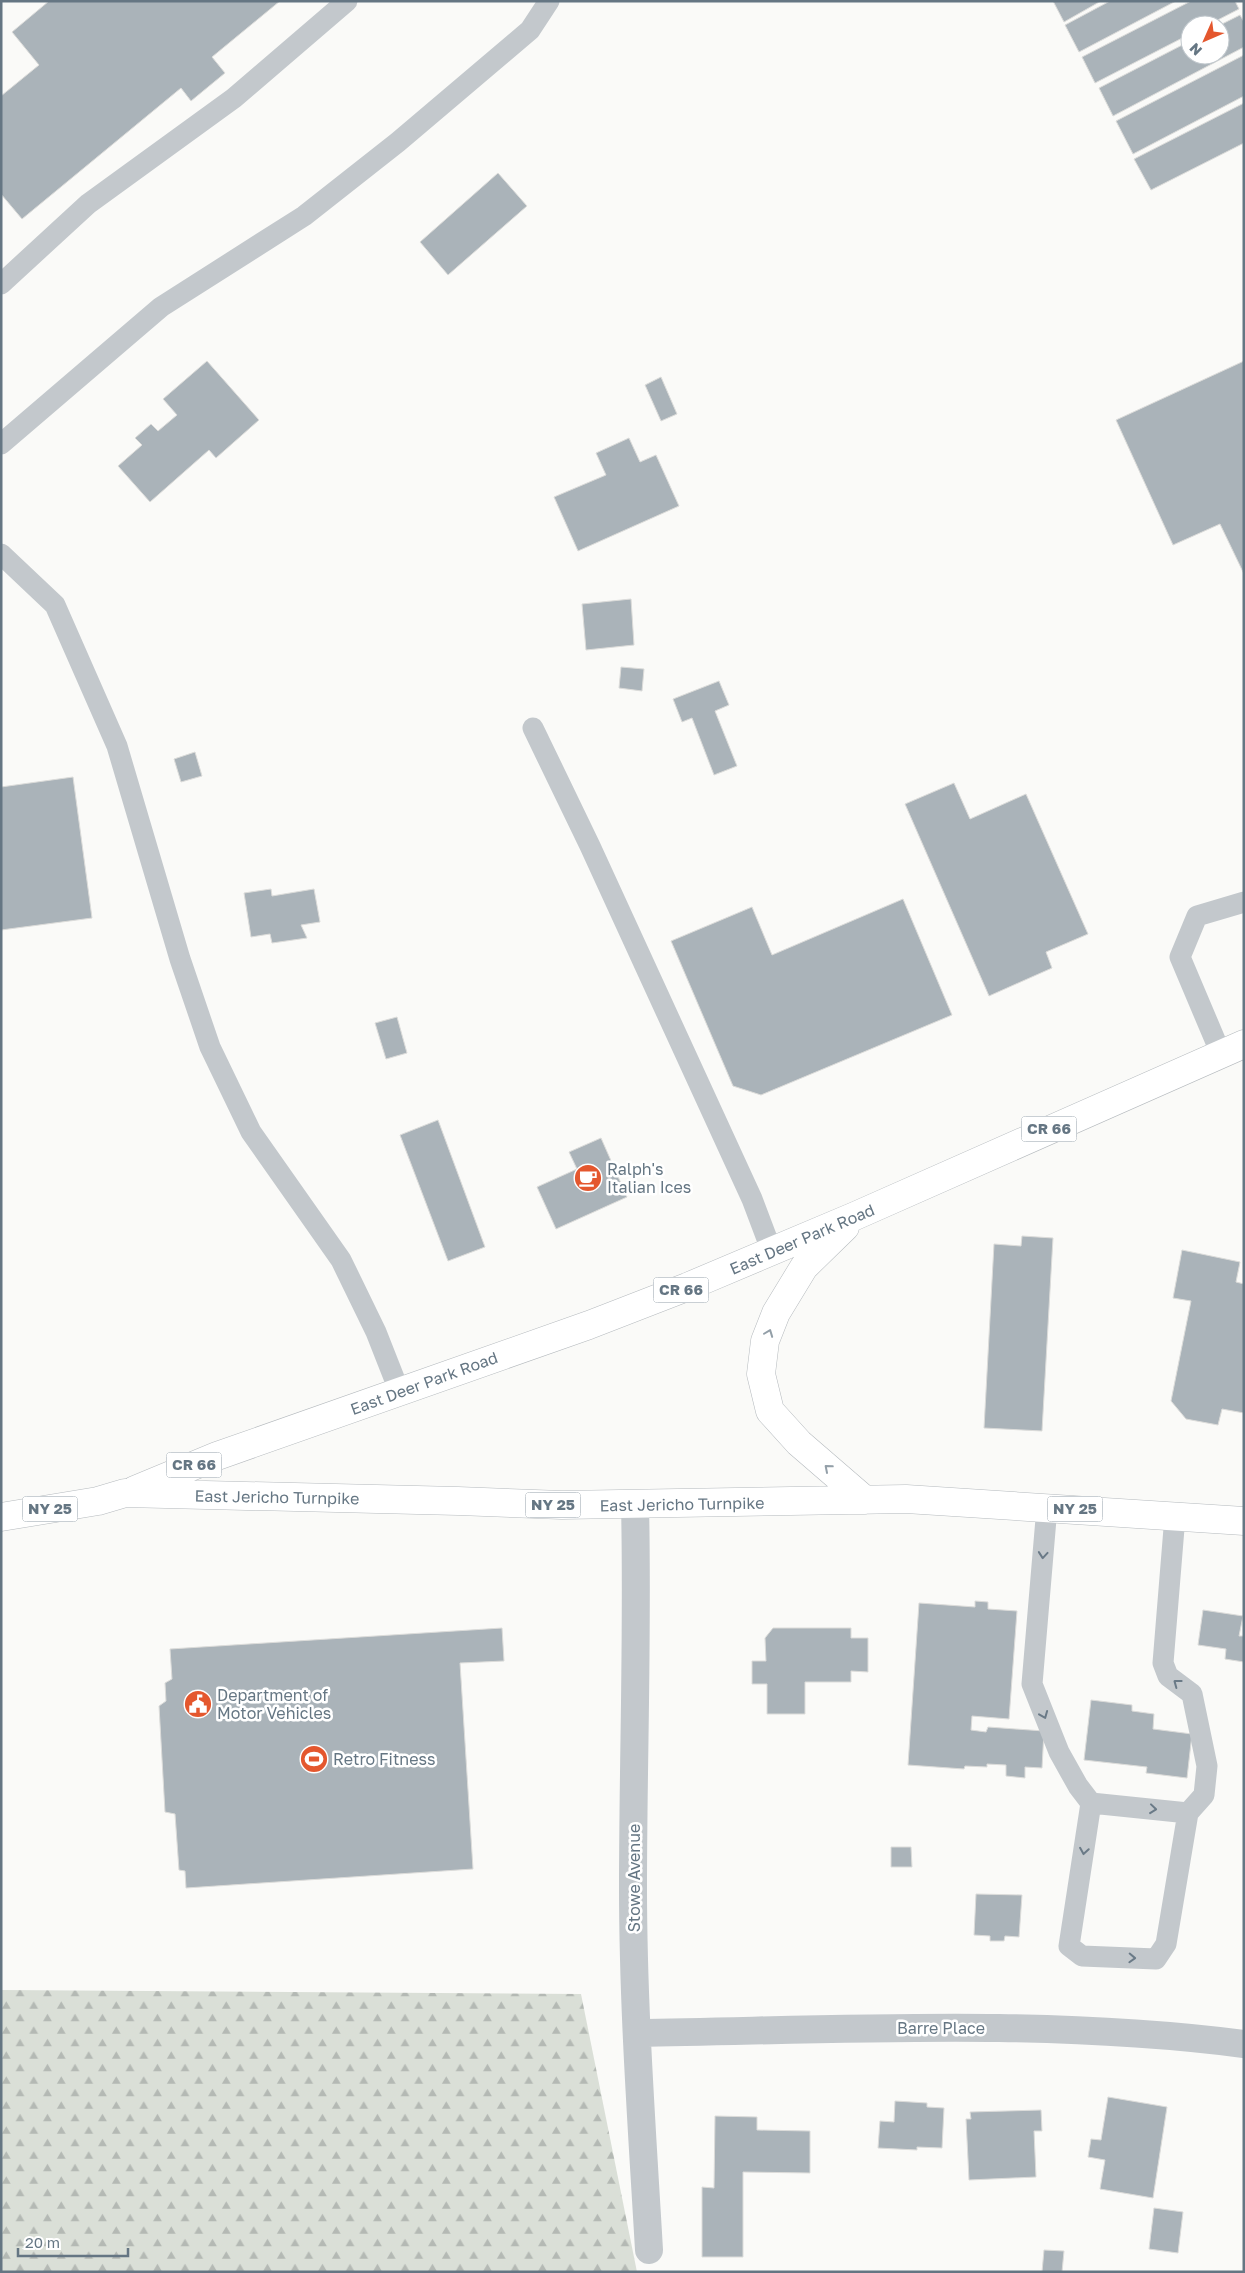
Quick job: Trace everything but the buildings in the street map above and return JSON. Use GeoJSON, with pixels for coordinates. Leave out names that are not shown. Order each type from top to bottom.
{"type":"FeatureCollection","features":[{"type":"Feature","properties":{"kind":"main road","name":"East Deer Park Road"},"geometry":{"type":"LineString","coordinates":[[126,1493],[216,1456],[589,1325],[772,1252],[1233,1049]]}},
{"type":"Feature","properties":{"kind":"main road"},"geometry":{"type":"LineString","coordinates":[[855,1216],[804,1267],[776,1313],[765,1341],[760,1374],[770,1411],[799,1443],[865,1500]]}},
{"type":"Feature","properties":{"kind":"main road","name":"East Jericho Turnpike"},"geometry":{"type":"LineString","coordinates":[[1,1518],[98,1501],[126,1493],[458,1501],[562,1506],[906,1499],[1244,1521]]}},
{"type":"Feature","properties":{"kind":"street","name":"Stowe Avenue"},"geometry":{"type":"LineString","coordinates":[[635,1505],[637,1579],[633,1889],[637,2033],[649,2250]]}},
{"type":"Feature","properties":{"kind":"street","name":"Barre Place"},"geometry":{"type":"LineString","coordinates":[[637,2033],[968,2027],[1172,2034],[1244,2044]]}},
{"type":"Feature","properties":{"kind":"lane"},"geometry":{"type":"LineString","coordinates":[[1,284],[88,204],[234,98],[347,1]]}},
{"type":"Feature","properties":{"kind":"lane"},"geometry":{"type":"LineString","coordinates":[[1,444],[161,307],[304,216],[398,142],[530,30],[549,1]]}},
{"type":"Feature","properties":{"kind":"lane"},"geometry":{"type":"LineString","coordinates":[[1,554],[55,605],[118,746],[180,959],[210,1047],[252,1132],[341,1260],[376,1332],[400,1392]]}},
{"type":"Feature","properties":{"kind":"lane"},"geometry":{"type":"LineString","coordinates":[[533,728],[594,855],[748,1190],[772,1252]]}},
{"type":"Feature","properties":{"kind":"lane"},"geometry":{"type":"LineString","coordinates":[[1233,1049],[1180,957],[1198,916],[1244,902]]}},
{"type":"Feature","properties":{"kind":"lane"},"geometry":{"type":"LineString","coordinates":[[1047,1507],[1032,1684],[1059,1752],[1078,1786],[1091,1803],[1069,1946],[1082,1956],[1156,1959],[1166,1944],[1188,1813],[1204,1795],[1207,1766],[1192,1694],[1168,1676],[1163,1663],[1175,1516]]}},
{"type":"Feature","properties":{"kind":"lane"},"geometry":{"type":"LineString","coordinates":[[1091,1803],[1188,1813]]}},
{"type":"Feature","properties":{"kind":"green space"},"geometry":{"type":"Polygon","coordinates":[[[1,1990],[581,1994],[637,2272],[1,2272],[1,1990]]]}},
{"type":"Feature","properties":{"kind":"place","name":"Ralph's Italian Ices"},"geometry":{"type":"Point","coordinates":[588,1178]}},
{"type":"Feature","properties":{"kind":"place","name":"Department of Motor Vehicles"},"geometry":{"type":"Point","coordinates":[198,1704]}},
{"type":"Feature","properties":{"kind":"place","name":"Retro Fitness"},"geometry":{"type":"Point","coordinates":[314,1759]}}]}
